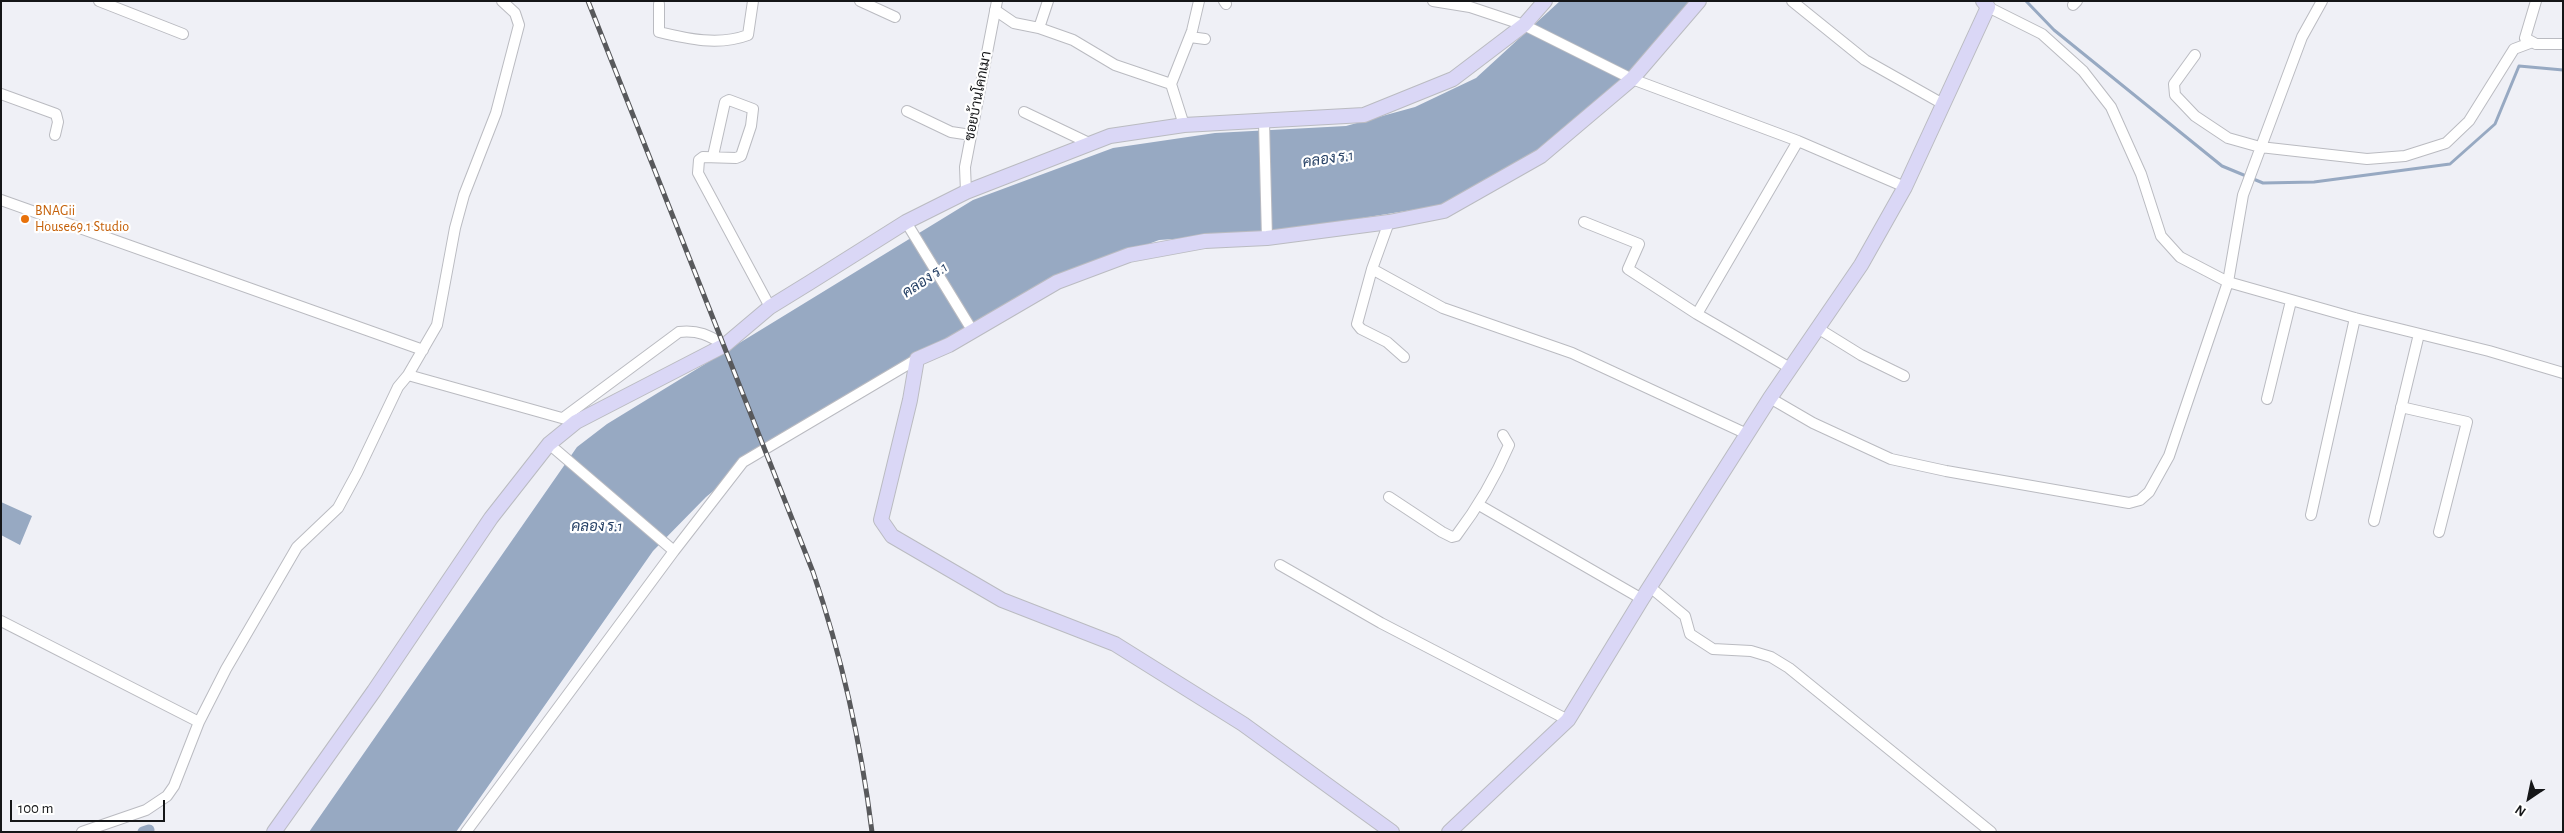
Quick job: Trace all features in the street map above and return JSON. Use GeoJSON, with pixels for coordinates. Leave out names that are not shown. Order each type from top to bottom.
{"type":"FeatureCollection","features":[{"type":"Feature","properties":{"kind":"street"},"geometry":{"type":"LineString","coordinates":[[99,1],[183,34]]}},
{"type":"Feature","properties":{"kind":"street"},"geometry":{"type":"LineString","coordinates":[[82,832],[146,810],[167,796],[174,786],[199,722],[226,670],[297,547],[338,508],[398,387],[408,376],[437,325],[462,203],[496,114],[519,25],[515,13],[502,1]]}},
{"type":"Feature","properties":{"kind":"street"},"geometry":{"type":"LineString","coordinates":[[659,4],[659,32],[708,41],[732,41],[748,35],[753,1]]}},
{"type":"Feature","properties":{"kind":"street"},"geometry":{"type":"LineString","coordinates":[[1039,28],[1048,1]]}},
{"type":"Feature","properties":{"kind":"street"},"geometry":{"type":"LineString","coordinates":[[1184,125],[1171,84],[1190,37],[1199,1]]}},
{"type":"Feature","properties":{"kind":"street"},"geometry":{"type":"LineString","coordinates":[[1433,1],[1470,7],[1524,25],[1632,79],[1798,141],[1905,187]]}},
{"type":"Feature","properties":{"kind":"street"},"geometry":{"type":"LineString","coordinates":[[408,376],[570,420],[725,345],[770,307],[966,192],[1110,136],[1184,125],[1364,115],[1452,79],[1524,25],[1545,1]]}},
{"type":"Feature","properties":{"kind":"street"},"geometry":{"type":"LineString","coordinates":[[466,832],[674,550],[743,462],[916,359],[949,345],[969,326],[1057,282],[1129,255],[1205,241],[1267,238],[1389,222],[1444,210],[1540,156],[1632,79],[1699,1]]}},
{"type":"Feature","properties":{"kind":"street"},"geometry":{"type":"LineString","coordinates":[[1792,1],[1865,60],[1943,104]]}},
{"type":"Feature","properties":{"kind":"street"},"geometry":{"type":"LineString","coordinates":[[1770,398],[1813,423],[1891,458],[1946,471],[2129,503],[2140,500],[2149,492],[2169,456],[2228,282],[2242,195],[2302,36],[2322,1]]}},
{"type":"Feature","properties":{"kind":"street"},"geometry":{"type":"LineString","coordinates":[[2530,43],[2525,38],[2536,1]]}},
{"type":"Feature","properties":{"kind":"street"},"geometry":{"type":"LineString","coordinates":[[867,3],[895,18]]}},
{"type":"Feature","properties":{"kind":"street"},"geometry":{"type":"LineString","coordinates":[[1449,832],[1568,720],[1770,398],[1861,265],[1905,187],[1986,4],[2042,34],[2083,70],[2110,107],[2141,174],[2161,236],[2180,256],[2228,282],[2291,301],[2563,373]]}},
{"type":"Feature","properties":{"kind":"street"},"geometry":{"type":"LineString","coordinates":[[996,6],[1014,24],[1039,28],[1073,40],[1115,65],[1171,84]]}},
{"type":"Feature","properties":{"kind":"street","name":"ซอยบ้านโคกเมา"},"geometry":{"type":"LineString","coordinates":[[966,192],[964,168],[996,6]]}},
{"type":"Feature","properties":{"kind":"street"},"geometry":{"type":"LineString","coordinates":[[1190,37],[1204,39]]}},
{"type":"Feature","properties":{"kind":"street"},"geometry":{"type":"LineString","coordinates":[[2195,55],[2174,84],[2175,96],[2195,116],[2228,138],[2260,147],[2367,159],[2404,156],[2446,142],[2469,120],[2514,49],[2530,43],[2563,44]]}},
{"type":"Feature","properties":{"kind":"street"},"geometry":{"type":"LineString","coordinates":[[1,94],[56,114],[58,122],[55,135]]}},
{"type":"Feature","properties":{"kind":"street"},"geometry":{"type":"LineString","coordinates":[[712,156],[725,102],[729,100],[753,108],[751,126],[741,156],[736,158],[703,157],[699,160],[699,178],[770,307]]}},
{"type":"Feature","properties":{"kind":"street"},"geometry":{"type":"LineString","coordinates":[[907,111],[951,132],[970,135]]}},
{"type":"Feature","properties":{"kind":"street"},"geometry":{"type":"LineString","coordinates":[[1024,112],[1091,144]]}},
{"type":"Feature","properties":{"kind":"street"},"geometry":{"type":"LineString","coordinates":[[1264,122],[1267,238]]}},
{"type":"Feature","properties":{"kind":"street"},"geometry":{"type":"LineString","coordinates":[[1697,314],[1798,141]]}},
{"type":"Feature","properties":{"kind":"street"},"geometry":{"type":"LineString","coordinates":[[1,200],[423,350]]}},
{"type":"Feature","properties":{"kind":"street"},"geometry":{"type":"LineString","coordinates":[[1389,222],[1372,269],[1357,324],[1361,329],[1398,350],[1404,357]]}},
{"type":"Feature","properties":{"kind":"street"},"geometry":{"type":"LineString","coordinates":[[1584,222],[1624,236],[1639,244],[1628,269],[1697,314],[1790,368]]}},
{"type":"Feature","properties":{"kind":"street"},"geometry":{"type":"LineString","coordinates":[[909,227],[969,326]]}},
{"type":"Feature","properties":{"kind":"street"},"geometry":{"type":"LineString","coordinates":[[1372,269],[1443,308],[1572,353],[1747,434]]}},
{"type":"Feature","properties":{"kind":"street"},"geometry":{"type":"LineString","coordinates":[[2267,399],[2291,301]]}},
{"type":"Feature","properties":{"kind":"street"},"geometry":{"type":"LineString","coordinates":[[2311,516],[2355,318]]}},
{"type":"Feature","properties":{"kind":"street"},"geometry":{"type":"LineString","coordinates":[[1818,329],[1861,355],[1904,376]]}},
{"type":"Feature","properties":{"kind":"street"},"geometry":{"type":"LineString","coordinates":[[274,832],[374,691],[492,518],[570,420],[680,332],[694,330],[703,332],[725,345]]}},
{"type":"Feature","properties":{"kind":"street"},"geometry":{"type":"LineString","coordinates":[[2374,521],[2419,334]]}},
{"type":"Feature","properties":{"kind":"street"},"geometry":{"type":"LineString","coordinates":[[916,359],[910,400],[881,520],[892,536],[1002,600],[1115,644],[1243,724],[1392,832]]}},
{"type":"Feature","properties":{"kind":"street"},"geometry":{"type":"LineString","coordinates":[[2401,407],[2467,422],[2439,532]]}},
{"type":"Feature","properties":{"kind":"street"},"geometry":{"type":"LineString","coordinates":[[1389,497],[1452,537],[1456,536],[1479,505],[1509,445],[1503,435]]}},
{"type":"Feature","properties":{"kind":"street"},"geometry":{"type":"LineString","coordinates":[[549,444],[674,550]]}},
{"type":"Feature","properties":{"kind":"street"},"geometry":{"type":"LineString","coordinates":[[1479,505],[1646,593],[1685,616],[1690,634],[1712,649],[1751,651],[1771,657],[1789,668],[1991,832]]}},
{"type":"Feature","properties":{"kind":"street"},"geometry":{"type":"LineString","coordinates":[[1280,565],[1381,623],[1568,720]]}},
{"type":"Feature","properties":{"kind":"street"},"geometry":{"type":"LineString","coordinates":[[1,621],[199,722]]}},
{"type":"Feature","properties":{"kind":"water","name":"คลอง ร.1"},"geometry":{"type":"Polygon","coordinates":[[[1560,1],[1693,1],[1633,69],[1536,153],[1443,205],[1275,232],[1159,240],[1044,284],[751,460],[706,497],[653,551],[456,832],[309,832],[577,447],[607,424],[973,200],[1113,148],[1215,133],[1346,126],[1415,107],[1476,78],[1560,1]]]}},
{"type":"Feature","properties":{"kind":"water"},"geometry":{"type":"Polygon","coordinates":[[[1,502],[32,516],[20,545],[1,535],[1,502]]]}},
{"type":"Feature","properties":{"kind":"waterway"},"geometry":{"type":"LineString","coordinates":[[2026,1],[2054,30],[2222,166],[2263,183],[2314,182],[2450,164],[2495,124],[2519,66],[2563,70]]}},
{"type":"Feature","properties":{"kind":"waterway"},"geometry":{"type":"LineString","coordinates":[[143,832],[149,830]]}},
{"type":"Feature","properties":{"kind":"railway"},"geometry":{"type":"LineString","coordinates":[[588,1],[813,572],[842,668],[856,733],[872,832]]}},
{"type":"Feature","properties":{"kind":"place","name":"BNAGii House69.1 Studio"},"geometry":{"type":"Point","coordinates":[25,219]}}]}
